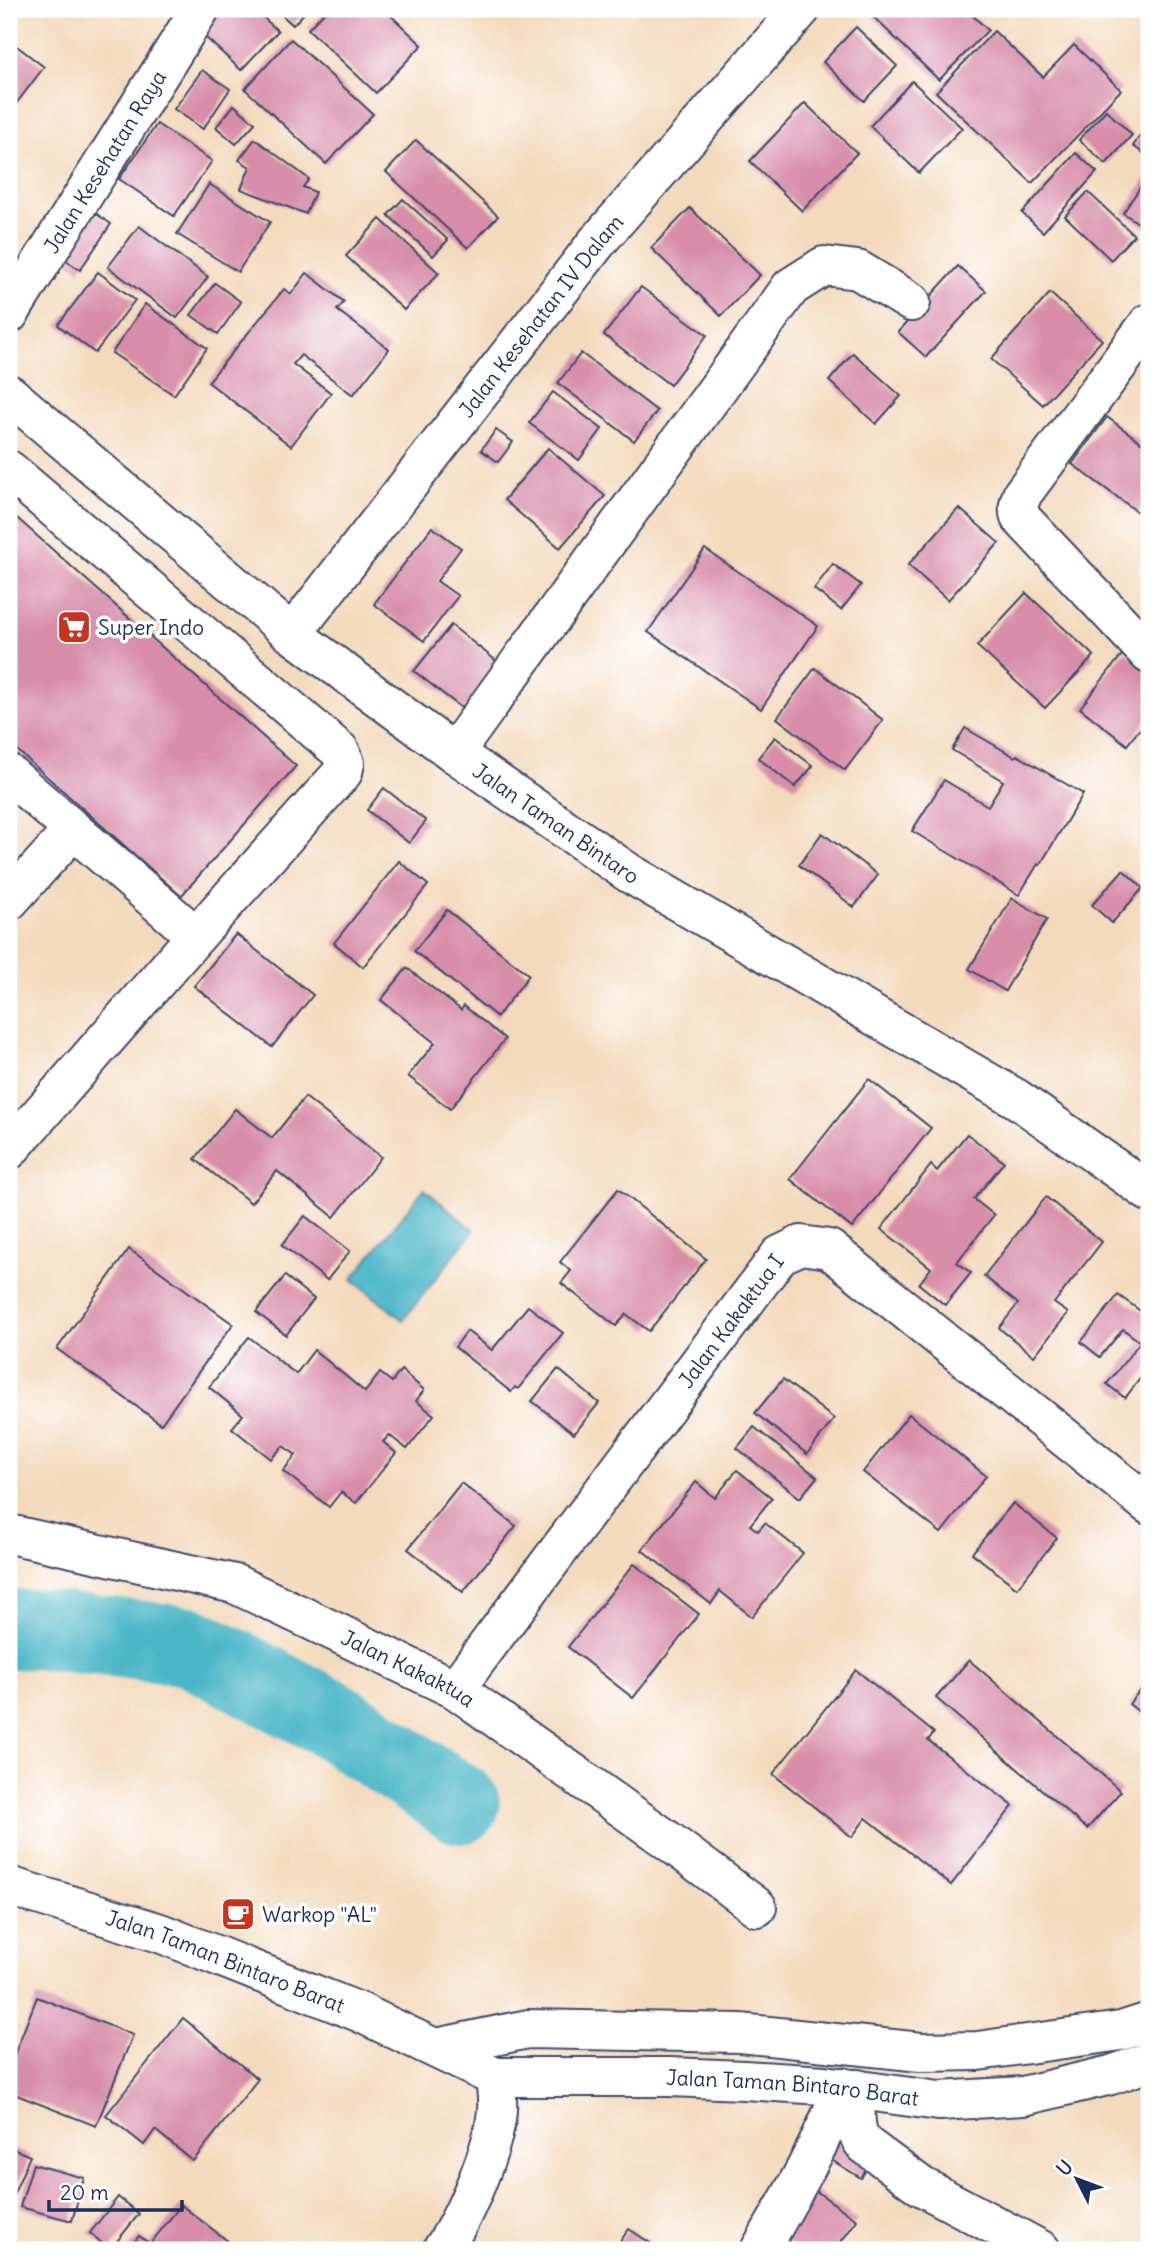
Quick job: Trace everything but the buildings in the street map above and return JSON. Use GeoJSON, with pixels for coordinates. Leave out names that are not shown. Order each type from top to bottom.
{"type":"FeatureCollection","features":[{"type":"Feature","properties":{"kind":"street","name":"Jalan Kesehatan Raya"},"geometry":{"type":"LineString","coordinates":[[9,314],[200,9]]}},
{"type":"Feature","properties":{"kind":"street","name":"Jalan Kesehatan IV Dalam"},"geometry":{"type":"LineString","coordinates":[[292,634],[598,241],[802,9]]}},
{"type":"Feature","properties":{"kind":"street"},"geometry":{"type":"LineString","coordinates":[[454,752],[791,287],[824,266],[858,270],[911,302]]}},
{"type":"Feature","properties":{"kind":"street"},"geometry":{"type":"LineString","coordinates":[[1149,323],[1023,493],[1018,512],[1149,654]]}},
{"type":"Feature","properties":{"kind":"street","name":"Jalan Taman Bintaro"},"geometry":{"type":"LineString","coordinates":[[9,394],[292,634],[454,752],[629,873],[1017,1099],[1149,1192]]}},
{"type":"Feature","properties":{"kind":"street"},"geometry":{"type":"LineString","coordinates":[[9,470],[340,751],[345,762],[343,772],[195,936],[9,1150]]}},
{"type":"Feature","properties":{"kind":"street"},"geometry":{"type":"LineString","coordinates":[[9,774],[195,936]]}},
{"type":"Feature","properties":{"kind":"street"},"geometry":{"type":"LineString","coordinates":[[9,901],[73,830]]}},
{"type":"Feature","properties":{"kind":"street","name":"Jalan Kakaktua I"},"geometry":{"type":"LineString","coordinates":[[455,1689],[780,1255],[800,1245],[829,1249],[1149,1504]]}},
{"type":"Feature","properties":{"kind":"street","name":"Jalan Kakaktua"},"geometry":{"type":"LineString","coordinates":[[9,1534],[235,1584],[455,1689],[757,1907]]}},
{"type":"Feature","properties":{"kind":"street","name":"Jalan Taman Bintaro Barat"},"geometry":{"type":"LineString","coordinates":[[9,1886],[160,1933],[359,2012],[495,2077],[670,2077],[744,2080],[841,2087],[939,2101],[1023,2096],[1149,2062]]}},
{"type":"Feature","properties":{"kind":"street"},"geometry":{"type":"LineString","coordinates":[[436,2049],[528,2029],[740,2033],[921,2052],[978,2051],[1121,2031],[1149,2022]]}},
{"type":"Feature","properties":{"kind":"street"},"geometry":{"type":"LineString","coordinates":[[442,2250],[471,2193],[489,2144],[497,2109],[495,2077]]}},
{"type":"Feature","properties":{"kind":"street"},"geometry":{"type":"LineString","coordinates":[[760,2250],[835,2107],[841,2087]]}},
{"type":"Feature","properties":{"kind":"street"},"geometry":{"type":"LineString","coordinates":[[841,2087],[858,2136],[864,2144],[921,2186],[1041,2250]]}},
{"type":"Feature","properties":{"kind":"water"},"geometry":{"type":"Polygon","coordinates":[[[424,1189],[474,1230],[403,1320],[352,1279],[424,1189]]]}},
{"type":"Feature","properties":{"kind":"waterway"},"geometry":{"type":"LineString","coordinates":[[9,1630],[39,1629],[189,1646],[330,1718],[460,1804]]}},
{"type":"Feature","properties":{"kind":"place","name":"Super Indo"},"geometry":{"type":"Point","coordinates":[74,627]}},
{"type":"Feature","properties":{"kind":"place","name":"Warkop \"AL\""},"geometry":{"type":"Point","coordinates":[238,1914]}}]}
